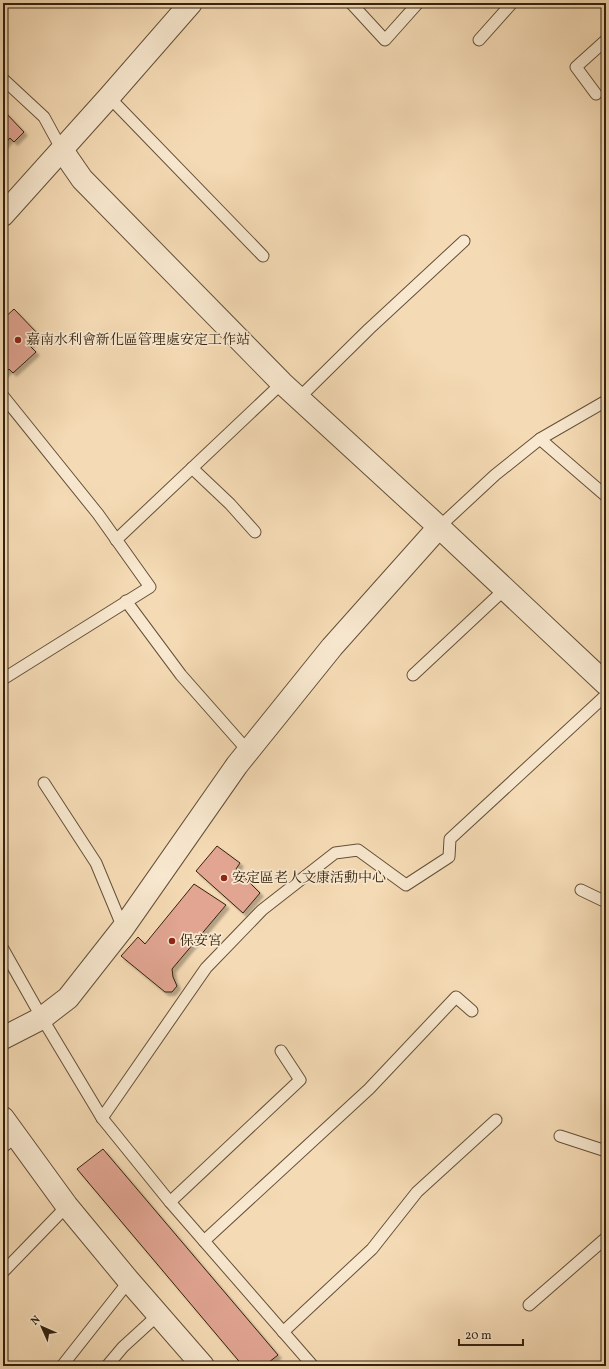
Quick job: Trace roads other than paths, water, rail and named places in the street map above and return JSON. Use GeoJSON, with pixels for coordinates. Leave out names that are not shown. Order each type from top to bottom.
{"type":"FeatureCollection","features":[{"type":"Feature","properties":{"kind":"street"},"geometry":{"type":"LineString","coordinates":[[3,215],[191,3]]}},
{"type":"Feature","properties":{"kind":"street"},"geometry":{"type":"LineString","coordinates":[[62,150],[82,179],[282,383],[439,527],[606,684]]}},
{"type":"Feature","properties":{"kind":"street"},"geometry":{"type":"LineString","coordinates":[[3,1038],[42,1018],[68,998],[123,928],[248,751],[332,647],[439,527]]}},
{"type":"Feature","properties":{"kind":"street"},"geometry":{"type":"LineString","coordinates":[[3,1118],[10,1141],[203,1366]]}},
{"type":"Feature","properties":{"kind":"lane"},"geometry":{"type":"LineString","coordinates":[[351,3],[386,40],[418,3]]}},
{"type":"Feature","properties":{"kind":"lane"},"geometry":{"type":"LineString","coordinates":[[479,40],[512,3]]}},
{"type":"Feature","properties":{"kind":"lane"},"geometry":{"type":"LineString","coordinates":[[596,94],[576,67],[606,40]]}},
{"type":"Feature","properties":{"kind":"lane"},"geometry":{"type":"LineString","coordinates":[[3,79],[44,117],[62,150]]}},
{"type":"Feature","properties":{"kind":"lane"},"geometry":{"type":"LineString","coordinates":[[109,97],[263,256]]}},
{"type":"Feature","properties":{"kind":"lane"},"geometry":{"type":"LineString","coordinates":[[299,398],[369,328],[464,241]]}},
{"type":"Feature","properties":{"kind":"lane"},"geometry":{"type":"LineString","coordinates":[[116,540],[282,383]]}},
{"type":"Feature","properties":{"kind":"lane"},"geometry":{"type":"LineString","coordinates":[[3,396],[98,514],[150,587],[3,679]]}},
{"type":"Feature","properties":{"kind":"lane"},"geometry":{"type":"LineString","coordinates":[[439,527],[495,475],[540,439],[606,401]]}},
{"type":"Feature","properties":{"kind":"lane"},"geometry":{"type":"LineString","coordinates":[[540,439],[606,496]]}},
{"type":"Feature","properties":{"kind":"lane"},"geometry":{"type":"LineString","coordinates":[[192,468],[230,504],[255,532]]}},
{"type":"Feature","properties":{"kind":"lane"},"geometry":{"type":"LineString","coordinates":[[413,675],[505,589]]}},
{"type":"Feature","properties":{"kind":"lane"},"geometry":{"type":"LineString","coordinates":[[126,601],[181,675],[248,751]]}},
{"type":"Feature","properties":{"kind":"lane"},"geometry":{"type":"LineString","coordinates":[[102,1118],[206,968],[262,910],[335,853],[358,850],[406,885],[449,857],[450,838],[606,695]]}},
{"type":"Feature","properties":{"kind":"lane"},"geometry":{"type":"LineString","coordinates":[[44,783],[96,863],[123,928]]}},
{"type":"Feature","properties":{"kind":"lane"},"geometry":{"type":"LineString","coordinates":[[581,890],[606,902]]}},
{"type":"Feature","properties":{"kind":"lane"},"geometry":{"type":"LineString","coordinates":[[3,949],[42,1018],[102,1118],[170,1202],[313,1366]]}},
{"type":"Feature","properties":{"kind":"lane"},"geometry":{"type":"LineString","coordinates":[[204,1241],[369,1089],[456,997],[472,1011]]}},
{"type":"Feature","properties":{"kind":"lane"},"geometry":{"type":"LineString","coordinates":[[170,1202],[300,1080],[281,1052]]}},
{"type":"Feature","properties":{"kind":"lane"},"geometry":{"type":"LineString","coordinates":[[282,1332],[372,1249],[417,1192],[496,1120]]}},
{"type":"Feature","properties":{"kind":"lane"},"geometry":{"type":"LineString","coordinates":[[560,1136],[606,1151]]}},
{"type":"Feature","properties":{"kind":"lane"},"geometry":{"type":"LineString","coordinates":[[3,1272],[67,1206]]}},
{"type":"Feature","properties":{"kind":"lane"},"geometry":{"type":"LineString","coordinates":[[529,1304],[606,1238]]}},
{"type":"Feature","properties":{"kind":"lane"},"geometry":{"type":"LineString","coordinates":[[62,1366],[129,1281]]}},
{"type":"Feature","properties":{"kind":"lane"},"geometry":{"type":"LineString","coordinates":[[107,1366],[123,1347],[158,1315]]}},
{"type":"Feature","properties":{"kind":"place","name":"嘉南水利會新化區管理處安定工作站"},"geometry":{"type":"Point","coordinates":[18,340]}},
{"type":"Feature","properties":{"kind":"place","name":"安定區老人文康活動中心"},"geometry":{"type":"Point","coordinates":[224,878]}},
{"type":"Feature","properties":{"kind":"place","name":"保安宮"},"geometry":{"type":"Point","coordinates":[172,941]}}]}
